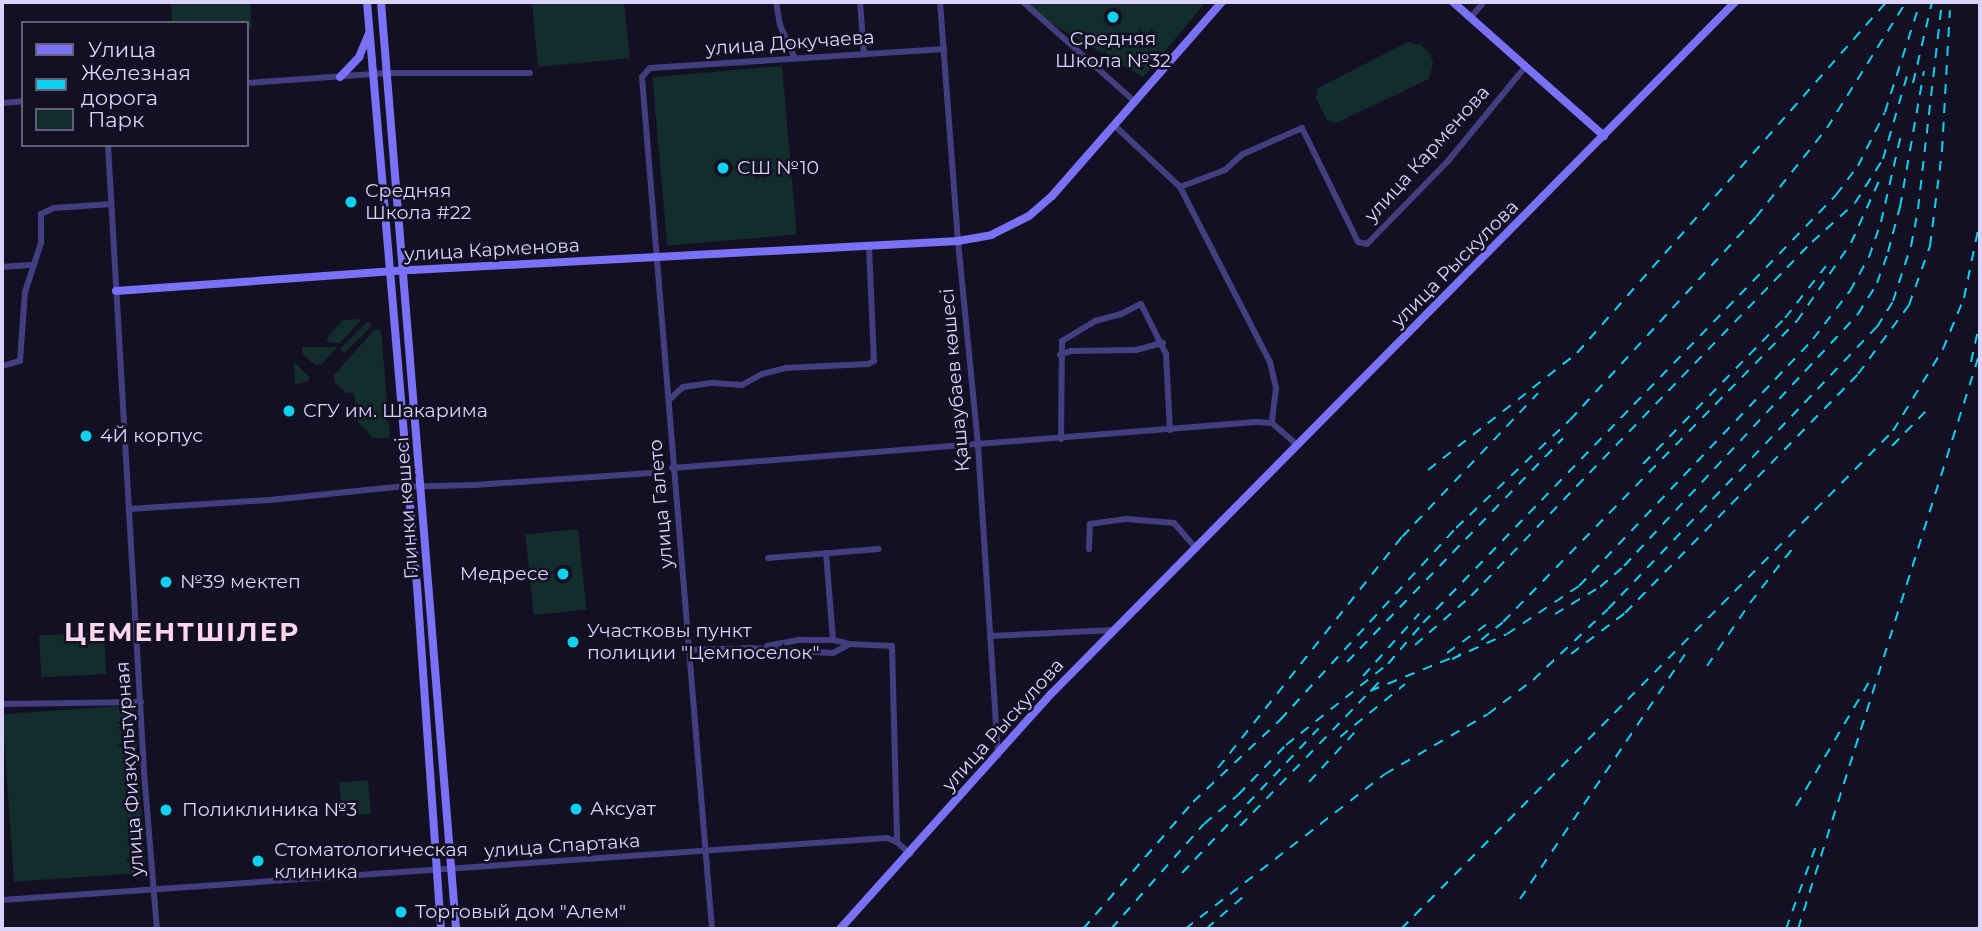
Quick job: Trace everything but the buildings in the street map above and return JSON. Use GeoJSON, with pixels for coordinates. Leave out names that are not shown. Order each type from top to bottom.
{"type":"FeatureCollection","features":[{"type":"Feature","properties":{"kind":"street","name":"Глинки көшесі"},"geometry":{"type":"LineString","coordinates":[[368,2],[441,929]]}},
{"type":"Feature","properties":{"kind":"street","name":"Глинки көшесі"},"geometry":{"type":"LineString","coordinates":[[381,2],[456,929]]}},
{"type":"Feature","properties":{"kind":"street"},"geometry":{"type":"LineString","coordinates":[[776,2],[780,25],[795,58]]}},
{"type":"Feature","properties":{"kind":"street"},"geometry":{"type":"LineString","coordinates":[[860,2],[864,54]]}},
{"type":"Feature","properties":{"kind":"street","name":"Қашаубаев көшесі"},"geometry":{"type":"LineString","coordinates":[[940,2],[958,241],[978,446],[998,755]]}},
{"type":"Feature","properties":{"kind":"street"},"geometry":{"type":"LineString","coordinates":[[1023,2],[1134,101]]}},
{"type":"Feature","properties":{"kind":"street","name":"улица Карменова"},"geometry":{"type":"LineString","coordinates":[[116,291],[404,270],[958,241],[991,235],[1029,216],[1052,195],[1222,2]]}},
{"type":"Feature","properties":{"kind":"street"},"geometry":{"type":"LineString","coordinates":[[1453,2],[1604,135]]}},
{"type":"Feature","properties":{"kind":"street"},"geometry":{"type":"LineString","coordinates":[[1471,17],[1484,2]]}},
{"type":"Feature","properties":{"kind":"street","name":"улица Рыскулова"},"geometry":{"type":"LineString","coordinates":[[840,929],[1114,629],[1735,2]]}},
{"type":"Feature","properties":{"kind":"street"},"geometry":{"type":"LineString","coordinates":[[340,77],[359,57],[370,30]]}},
{"type":"Feature","properties":{"kind":"street","name":"улица Докучаева"},"geometry":{"type":"LineString","coordinates":[[642,77],[650,68],[944,49]]}},
{"type":"Feature","properties":{"kind":"street","name":"улица Карменова"},"geometry":{"type":"LineString","coordinates":[[1180,187],[1226,170],[1243,154],[1302,128],[1358,242],[1367,244],[1448,161],[1526,66]]}},
{"type":"Feature","properties":{"kind":"street"},"geometry":{"type":"LineString","coordinates":[[248,83],[388,73],[530,73]]}},
{"type":"Feature","properties":{"kind":"street","name":"улица Галето"},"geometry":{"type":"LineString","coordinates":[[642,77],[659,257],[672,468],[690,650],[712,929]]}},
{"type":"Feature","properties":{"kind":"street"},"geometry":{"type":"LineString","coordinates":[[2,103],[21,101]]}},
{"type":"Feature","properties":{"kind":"street"},"geometry":{"type":"LineString","coordinates":[[1114,125],[1180,187],[1270,362],[1276,388],[1268,423]]}},
{"type":"Feature","properties":{"kind":"street","name":"улица Физкультурная"},"geometry":{"type":"LineString","coordinates":[[108,147],[157,929]]}},
{"type":"Feature","properties":{"kind":"street"},"geometry":{"type":"LineString","coordinates":[[2,366],[20,361],[25,292],[41,243],[41,214],[54,208],[111,204]]}},
{"type":"Feature","properties":{"kind":"street"},"geometry":{"type":"LineString","coordinates":[[669,400],[683,387],[713,383],[742,385],[762,374],[786,368],[868,364],[874,361],[869,246]]}},
{"type":"Feature","properties":{"kind":"street"},"geometry":{"type":"LineString","coordinates":[[2,267],[33,265]]}},
{"type":"Feature","properties":{"kind":"street"},"geometry":{"type":"LineString","coordinates":[[1061,439],[1060,355],[1066,337],[1095,321],[1121,314],[1140,304],[1163,343],[1168,366],[1170,430]]}},
{"type":"Feature","properties":{"kind":"street"},"geometry":{"type":"LineString","coordinates":[[1060,355],[1081,350],[1136,350],[1163,343]]}},
{"type":"Feature","properties":{"kind":"street"},"geometry":{"type":"LineString","coordinates":[[672,468],[1268,423],[1297,446]]}},
{"type":"Feature","properties":{"kind":"street"},"geometry":{"type":"LineString","coordinates":[[129,509],[270,500],[407,486],[652,472]]}},
{"type":"Feature","properties":{"kind":"street"},"geometry":{"type":"LineString","coordinates":[[1089,549],[1090,524],[1127,519],[1174,523],[1196,548]]}},
{"type":"Feature","properties":{"kind":"street"},"geometry":{"type":"LineString","coordinates":[[768,558],[880,549]]}},
{"type":"Feature","properties":{"kind":"street"},"geometry":{"type":"LineString","coordinates":[[826,553],[833,640]]}},
{"type":"Feature","properties":{"kind":"street"},"geometry":{"type":"LineString","coordinates":[[990,636],[1114,629]]}},
{"type":"Feature","properties":{"kind":"street"},"geometry":{"type":"LineString","coordinates":[[761,648],[799,640],[833,640],[850,644],[892,646],[897,842],[910,853]]}},
{"type":"Feature","properties":{"kind":"street"},"geometry":{"type":"LineString","coordinates":[[690,650],[761,648],[833,653],[850,644]]}},
{"type":"Feature","properties":{"kind":"street"},"geometry":{"type":"LineString","coordinates":[[2,704],[141,702]]}},
{"type":"Feature","properties":{"kind":"street","name":"улица Спартака"},"geometry":{"type":"LineString","coordinates":[[2,900],[877,839],[897,842]]}},
{"type":"Feature","properties":{"kind":"green space"},"geometry":{"type":"Polygon","coordinates":[[[171,2],[250,2],[252,28],[248,29],[248,21],[172,21],[171,2]]]}},
{"type":"Feature","properties":{"kind":"green space"},"geometry":{"type":"Polygon","coordinates":[[[532,2],[624,2],[630,58],[538,67],[532,2]]]}},
{"type":"Feature","properties":{"kind":"green space"},"geometry":{"type":"Polygon","coordinates":[[[1033,2],[1206,2],[1143,77],[1028,10],[1033,2]]]}},
{"type":"Feature","properties":{"kind":"green space"},"geometry":{"type":"Polygon","coordinates":[[[1408,42],[1421,45],[1430,54],[1433,63],[1429,79],[1336,123],[1327,120],[1316,99],[1318,88],[1408,42]]]}},
{"type":"Feature","properties":{"kind":"green space"},"geometry":{"type":"Polygon","coordinates":[[[782,66],[797,234],[667,246],[652,77],[782,66]]]}},
{"type":"Feature","properties":{"kind":"green space"},"geometry":{"type":"Polygon","coordinates":[[[362,319],[340,343],[330,343],[326,339],[343,320],[362,319]]]}},
{"type":"Feature","properties":{"kind":"green space"},"geometry":{"type":"Polygon","coordinates":[[[368,321],[372,325],[344,354],[340,349],[368,321]]]}},
{"type":"Feature","properties":{"kind":"green space"},"geometry":{"type":"Polygon","coordinates":[[[375,329],[381,330],[390,438],[373,438],[358,422],[354,393],[346,393],[334,382],[334,375],[375,329]]]}},
{"type":"Feature","properties":{"kind":"green space"},"geometry":{"type":"Polygon","coordinates":[[[302,347],[337,347],[322,364],[315,365],[303,355],[302,347]]]}},
{"type":"Feature","properties":{"kind":"green space"},"geometry":{"type":"Polygon","coordinates":[[[294,362],[310,378],[307,382],[295,384],[294,362]]]}},
{"type":"Feature","properties":{"kind":"green space"},"geometry":{"type":"Polygon","coordinates":[[[578,529],[586,610],[534,615],[525,535],[578,529]]]}},
{"type":"Feature","properties":{"kind":"green space"},"geometry":{"type":"Polygon","coordinates":[[[104,632],[106,674],[41,677],[39,635],[104,632]]]}},
{"type":"Feature","properties":{"kind":"green space"},"geometry":{"type":"Polygon","coordinates":[[[134,705],[146,873],[14,882],[2,714],[134,705]]]}},
{"type":"Feature","properties":{"kind":"green space"},"geometry":{"type":"Polygon","coordinates":[[[368,780],[371,814],[342,816],[339,783],[368,780]]]}},
{"type":"Feature","properties":{"kind":"railway"},"geometry":{"type":"LineString","coordinates":[[1428,470],[1577,353],[1886,2]]}},
{"type":"Feature","properties":{"kind":"railway"},"geometry":{"type":"LineString","coordinates":[[1083,929],[1193,802],[1280,720],[1456,528],[1570,420],[1756,217],[1827,128],[1906,2]]}},
{"type":"Feature","properties":{"kind":"railway"},"geometry":{"type":"LineString","coordinates":[[1111,929],[1204,824],[1238,795],[1286,745],[1388,664],[1423,623],[1836,195],[1858,166],[1885,112],[1920,2]]}},
{"type":"Feature","properties":{"kind":"railway"},"geometry":{"type":"LineString","coordinates":[[1913,83],[1932,2]]}},
{"type":"Feature","properties":{"kind":"railway"},"geometry":{"type":"LineString","coordinates":[[1185,929],[1385,774],[1488,714],[1533,680],[1608,609],[1877,327],[1893,301],[1911,246],[1918,209],[1942,2]]}},
{"type":"Feature","properties":{"kind":"railway"},"geometry":{"type":"LineString","coordinates":[[1571,654],[1625,613],[1858,374],[1909,305],[1930,246],[1942,151],[1950,10]]}},
{"type":"Feature","properties":{"kind":"railway"},"geometry":{"type":"LineString","coordinates":[[1415,645],[1471,596],[1812,242],[1855,203],[1883,159],[1909,69]]}},
{"type":"Feature","properties":{"kind":"railway"},"geometry":{"type":"LineString","coordinates":[[1555,614],[1600,587],[1624,566],[1858,314],[1877,283],[1888,252],[1900,207],[1924,71]]}},
{"type":"Feature","properties":{"kind":"railway"},"geometry":{"type":"LineString","coordinates":[[1452,659],[1507,634],[1579,586],[1813,339],[1850,291],[1869,257],[1881,222],[1901,135]]}},
{"type":"Feature","properties":{"kind":"railway"},"geometry":{"type":"LineString","coordinates":[[1481,640],[1503,622],[1797,321],[1851,243],[1879,181]]}},
{"type":"Feature","properties":{"kind":"railway"},"geometry":{"type":"LineString","coordinates":[[1401,929],[1893,431],[1943,349],[1964,298],[1980,221]]}},
{"type":"Feature","properties":{"kind":"railway"},"geometry":{"type":"LineString","coordinates":[[1643,464],[1785,318],[1826,266]]}},
{"type":"Feature","properties":{"kind":"railway"},"geometry":{"type":"LineString","coordinates":[[1971,362],[1980,321]]}},
{"type":"Feature","properties":{"kind":"railway"},"geometry":{"type":"LineString","coordinates":[[1798,929],[1980,352]]}},
{"type":"Feature","properties":{"kind":"railway"},"geometry":{"type":"LineString","coordinates":[[1218,768],[1402,537],[1538,393]]}},
{"type":"Feature","properties":{"kind":"railway"},"geometry":{"type":"LineString","coordinates":[[1892,446],[1926,411]]}},
{"type":"Feature","properties":{"kind":"railway"},"geometry":{"type":"LineString","coordinates":[[1347,662],[1563,438]]}},
{"type":"Feature","properties":{"kind":"railway"},"geometry":{"type":"LineString","coordinates":[[1707,666],[1750,603],[1796,544]]}},
{"type":"Feature","properties":{"kind":"railway"},"geometry":{"type":"LineString","coordinates":[[1363,676],[1419,614]]}},
{"type":"Feature","properties":{"kind":"railway"},"geometry":{"type":"LineString","coordinates":[[1447,653],[1487,624]]}},
{"type":"Feature","properties":{"kind":"railway"},"geometry":{"type":"LineString","coordinates":[[1520,899],[1686,653]]}},
{"type":"Feature","properties":{"kind":"railway"},"geometry":{"type":"LineString","coordinates":[[1370,691],[1461,654]]}},
{"type":"Feature","properties":{"kind":"railway"},"geometry":{"type":"LineString","coordinates":[[1796,806],[1872,677]]}},
{"type":"Feature","properties":{"kind":"railway"},"geometry":{"type":"LineString","coordinates":[[1240,826],[1379,682]]}},
{"type":"Feature","properties":{"kind":"railway"},"geometry":{"type":"LineString","coordinates":[[1340,737],[1405,684]]}},
{"type":"Feature","properties":{"kind":"railway"},"geometry":{"type":"LineString","coordinates":[[1182,873],[1319,728]]}},
{"type":"Feature","properties":{"kind":"railway"},"geometry":{"type":"LineString","coordinates":[[1309,782],[1354,733]]}},
{"type":"Feature","properties":{"kind":"railway"},"geometry":{"type":"LineString","coordinates":[[1786,929],[1818,840]]}},
{"type":"Feature","properties":{"kind":"railway"},"geometry":{"type":"LineString","coordinates":[[1206,929],[1244,896]]}},
{"type":"Feature","properties":{"kind":"place","name":"Средняя Школа №32"},"geometry":{"type":"Point","coordinates":[1113,17]}},
{"type":"Feature","properties":{"kind":"place","name":"СШ №10"},"geometry":{"type":"Point","coordinates":[723,168]}},
{"type":"Feature","properties":{"kind":"place","name":"Средняя Школа #22"},"geometry":{"type":"Point","coordinates":[351,202]}},
{"type":"Feature","properties":{"kind":"place","name":"СГУ им. Шакарима"},"geometry":{"type":"Point","coordinates":[289,411]}},
{"type":"Feature","properties":{"kind":"place","name":"4Й корпус"},"geometry":{"type":"Point","coordinates":[86,436]}},
{"type":"Feature","properties":{"kind":"place","name":"Медресе"},"geometry":{"type":"Point","coordinates":[563,574]}},
{"type":"Feature","properties":{"kind":"place","name":"№39 мектеп"},"geometry":{"type":"Point","coordinates":[166,582]}},
{"type":"Feature","properties":{"kind":"place","name":"Участковы пункт полиции \"Цемпоселок\""},"geometry":{"type":"Point","coordinates":[573,642]}},
{"type":"Feature","properties":{"kind":"place","name":"Аксуат"},"geometry":{"type":"Point","coordinates":[576,809]}},
{"type":"Feature","properties":{"kind":"place","name":"Поликлиника №3"},"geometry":{"type":"Point","coordinates":[166,810]}},
{"type":"Feature","properties":{"kind":"place","name":"Стоматологическая клиника"},"geometry":{"type":"Point","coordinates":[258,861]}},
{"type":"Feature","properties":{"kind":"place","name":"Торговый дом \"Алем\""},"geometry":{"type":"Point","coordinates":[401,912]}},
{"type":"Feature","properties":{"kind":"district","name":"ЦЕМЕНТШІЛЕР"},"geometry":{"type":"Point","coordinates":[182,633]}}]}
